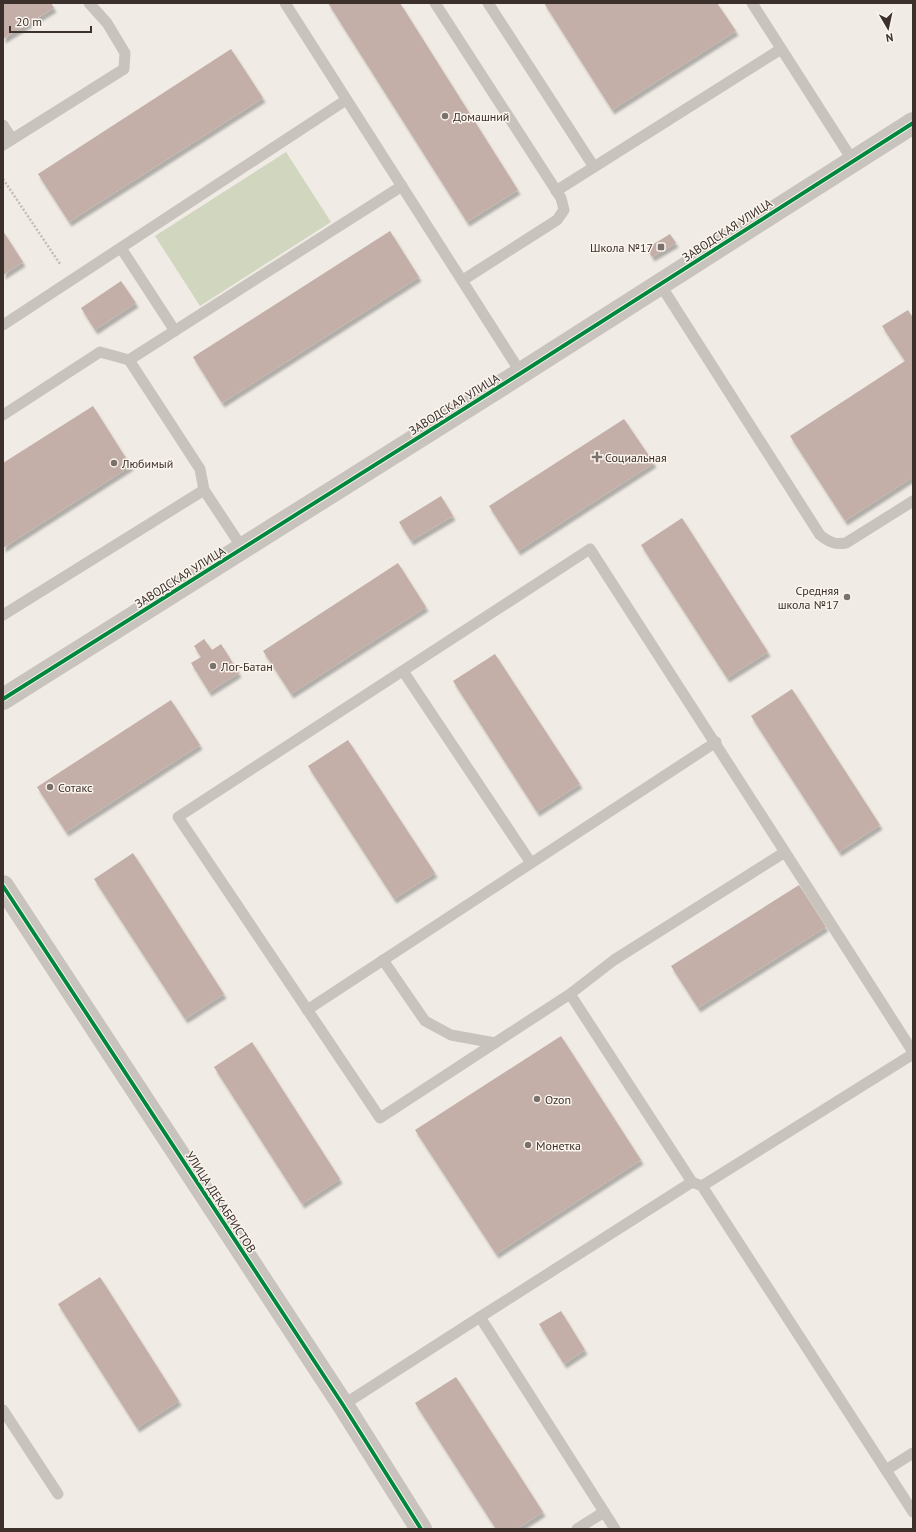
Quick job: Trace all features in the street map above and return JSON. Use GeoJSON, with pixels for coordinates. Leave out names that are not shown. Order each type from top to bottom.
{"type":"FeatureCollection","features":[{"type":"Feature","properties":{"kind":"street","name":"ЗАВОДСКАЯ УЛИЦА"},"geometry":{"type":"LineString","coordinates":[[3,699],[243,549],[913,123]]}},
{"type":"Feature","properties":{"kind":"street","name":"УЛИЦА ДЕКАБРИСТОВ"},"geometry":{"type":"LineString","coordinates":[[3,886],[422,1529]]}},
{"type":"Feature","properties":{"kind":"lane"},"geometry":{"type":"LineString","coordinates":[[3,125],[8,142],[124,69],[125,53],[107,23],[89,3]]}},
{"type":"Feature","properties":{"kind":"lane"},"geometry":{"type":"LineString","coordinates":[[285,3],[521,373]]}},
{"type":"Feature","properties":{"kind":"lane"},"geometry":{"type":"LineString","coordinates":[[436,3],[561,198],[564,210],[557,220],[463,280]]}},
{"type":"Feature","properties":{"kind":"lane"},"geometry":{"type":"LineString","coordinates":[[488,3],[594,167]]}},
{"type":"Feature","properties":{"kind":"lane"},"geometry":{"type":"LineString","coordinates":[[752,3],[853,161]]}},
{"type":"Feature","properties":{"kind":"lane"},"geometry":{"type":"LineString","coordinates":[[556,191],[781,49]]}},
{"type":"Feature","properties":{"kind":"lane"},"geometry":{"type":"LineString","coordinates":[[3,325],[346,100]]}},
{"type":"Feature","properties":{"kind":"lane"},"geometry":{"type":"LineString","coordinates":[[130,360],[402,186]]}},
{"type":"Feature","properties":{"kind":"lane"},"geometry":{"type":"LineString","coordinates":[[121,248],[175,331]]}},
{"type":"Feature","properties":{"kind":"lane"},"geometry":{"type":"LineString","coordinates":[[660,284],[820,535],[828,542],[846,544],[913,501]]}},
{"type":"Feature","properties":{"kind":"lane"},"geometry":{"type":"LineString","coordinates":[[3,415],[100,352],[130,360],[200,469],[204,490],[243,549]]}},
{"type":"Feature","properties":{"kind":"lane"},"geometry":{"type":"LineString","coordinates":[[3,615],[204,490]]}},
{"type":"Feature","properties":{"kind":"lane"},"geometry":{"type":"LineString","coordinates":[[702,1186],[913,1053],[716,742],[590,549],[178,817],[380,1118],[570,994],[614,960],[785,852]]}},
{"type":"Feature","properties":{"kind":"lane"},"geometry":{"type":"LineString","coordinates":[[403,671],[531,863]]}},
{"type":"Feature","properties":{"kind":"lane"},"geometry":{"type":"LineString","coordinates":[[307,1010],[716,742]]}},
{"type":"Feature","properties":{"kind":"lane"},"geometry":{"type":"LineString","coordinates":[[383,960],[425,1021],[451,1035],[495,1043]]}},
{"type":"Feature","properties":{"kind":"lane"},"geometry":{"type":"LineString","coordinates":[[570,994],[692,1182],[702,1186],[913,1512]]}},
{"type":"Feature","properties":{"kind":"lane"},"geometry":{"type":"LineString","coordinates":[[342,1405],[692,1182]]}},
{"type":"Feature","properties":{"kind":"lane"},"geometry":{"type":"LineString","coordinates":[[480,1317],[615,1529]]}},
{"type":"Feature","properties":{"kind":"lane"},"geometry":{"type":"LineString","coordinates":[[3,1410],[58,1494]]}},
{"type":"Feature","properties":{"kind":"lane"},"geometry":{"type":"LineString","coordinates":[[886,1470],[913,1453]]}},
{"type":"Feature","properties":{"kind":"lane"},"geometry":{"type":"LineString","coordinates":[[577,1529],[604,1512]]}},
{"type":"Feature","properties":{"kind":"path"},"geometry":{"type":"LineString","coordinates":[[3,179],[71,281]]}},
{"type":"Feature","properties":{"kind":"green space"},"geometry":{"type":"Polygon","coordinates":[[[286,152],[331,222],[200,306],[155,236],[286,152]]]}},
{"type":"Feature","properties":{"kind":"building"},"geometry":{"type":"Polygon","coordinates":[[[3,3],[51,3],[54,8],[3,39],[3,3]]]}},
{"type":"Feature","properties":{"kind":"building"},"geometry":{"type":"Polygon","coordinates":[[[328,3],[400,3],[518,190],[467,222],[328,3]]]}},
{"type":"Feature","properties":{"kind":"building"},"geometry":{"type":"Polygon","coordinates":[[[544,3],[717,3],[736,31],[612,110],[544,3]]]}},
{"type":"Feature","properties":{"kind":"building"},"geometry":{"type":"Polygon","coordinates":[[[231,49],[263,98],[69,222],[38,174],[231,49]]]}},
{"type":"Feature","properties":{"kind":"building"},"geometry":{"type":"Polygon","coordinates":[[[3,231],[23,262],[3,275],[3,231]]]}},
{"type":"Feature","properties":{"kind":"building"},"geometry":{"type":"Polygon","coordinates":[[[390,231],[419,277],[222,403],[193,357],[390,231]]]}},
{"type":"Feature","properties":{"kind":"building"},"geometry":{"type":"Polygon","coordinates":[[[670,234],[676,243],[652,257],[647,248],[670,234]]]}},
{"type":"Feature","properties":{"kind":"building"},"geometry":{"type":"Polygon","coordinates":[[[121,281],[136,303],[95,330],[81,308],[121,281]]]}},
{"type":"Feature","properties":{"kind":"building"},"geometry":{"type":"Polygon","coordinates":[[[908,310],[913,318],[913,477],[845,521],[790,436],[905,361],[882,326],[908,310]]]}},
{"type":"Feature","properties":{"kind":"building"},"geometry":{"type":"Polygon","coordinates":[[[93,406],[131,466],[3,548],[3,463],[93,406]]]}},
{"type":"Feature","properties":{"kind":"building"},"geometry":{"type":"Polygon","coordinates":[[[624,419],[654,463],[518,551],[489,506],[624,419]]]}},
{"type":"Feature","properties":{"kind":"building"},"geometry":{"type":"Polygon","coordinates":[[[441,496],[453,516],[411,541],[399,522],[441,496]]]}},
{"type":"Feature","properties":{"kind":"building"},"geometry":{"type":"Polygon","coordinates":[[[682,518],[768,652],[727,678],[641,545],[682,518]]]}},
{"type":"Feature","properties":{"kind":"building"},"geometry":{"type":"Polygon","coordinates":[[[398,563],[426,607],[291,694],[263,651],[398,563]]]}},
{"type":"Feature","properties":{"kind":"building"},"geometry":{"type":"Polygon","coordinates":[[[204,639],[212,650],[221,644],[239,673],[209,692],[191,663],[201,657],[194,646],[204,639]]]}},
{"type":"Feature","properties":{"kind":"building"},"geometry":{"type":"Polygon","coordinates":[[[495,654],[580,784],[537,812],[453,681],[495,654]]]}},
{"type":"Feature","properties":{"kind":"building"},"geometry":{"type":"Polygon","coordinates":[[[792,689],[880,825],[839,852],[751,716],[792,689]]]}},
{"type":"Feature","properties":{"kind":"building"},"geometry":{"type":"Polygon","coordinates":[[[171,700],[200,745],[66,832],[37,787],[171,700]]]}},
{"type":"Feature","properties":{"kind":"building"},"geometry":{"type":"Polygon","coordinates":[[[348,740],[435,873],[394,899],[308,766],[348,740]]]}},
{"type":"Feature","properties":{"kind":"building"},"geometry":{"type":"Polygon","coordinates":[[[133,853],[224,994],[185,1019],[94,879],[133,853]]]}},
{"type":"Feature","properties":{"kind":"building"},"geometry":{"type":"Polygon","coordinates":[[[799,885],[826,927],[698,1008],[671,966],[799,885]]]}},
{"type":"Feature","properties":{"kind":"building","name":"Монетка"},"geometry":{"type":"Polygon","coordinates":[[[561,1036],[641,1160],[496,1254],[415,1130],[561,1036]]]}},
{"type":"Feature","properties":{"kind":"building"},"geometry":{"type":"Polygon","coordinates":[[[252,1042],[340,1179],[302,1204],[214,1067],[252,1042]]]}},
{"type":"Feature","properties":{"kind":"building"},"geometry":{"type":"Polygon","coordinates":[[[100,1277],[179,1401],[137,1428],[58,1304],[100,1277]]]}},
{"type":"Feature","properties":{"kind":"building"},"geometry":{"type":"Polygon","coordinates":[[[561,1311],[585,1350],[564,1364],[539,1324],[561,1311]]]}},
{"type":"Feature","properties":{"kind":"building"},"geometry":{"type":"Polygon","coordinates":[[[456,1377],[543,1512],[517,1529],[496,1529],[415,1403],[456,1377]]]}},
{"type":"Feature","properties":{"kind":"cycle path"},"geometry":{"type":"LineString","coordinates":[[3,699],[521,373],[913,123]]}},
{"type":"Feature","properties":{"kind":"cycle path"},"geometry":{"type":"LineString","coordinates":[[3,886],[343,1405],[421,1529]]}},
{"type":"Feature","properties":{"kind":"place","name":"Домашний"},"geometry":{"type":"Point","coordinates":[445,116]}},
{"type":"Feature","properties":{"kind":"place","name":"Школа №17"},"geometry":{"type":"Point","coordinates":[661,247]}},
{"type":"Feature","properties":{"kind":"place","name":"Социальная"},"geometry":{"type":"Point","coordinates":[597,457]}},
{"type":"Feature","properties":{"kind":"place","name":"Любимый"},"geometry":{"type":"Point","coordinates":[114,463]}},
{"type":"Feature","properties":{"kind":"place","name":"Средняя школа №17"},"geometry":{"type":"Point","coordinates":[847,597]}},
{"type":"Feature","properties":{"kind":"place","name":"Лог-Батан"},"geometry":{"type":"Point","coordinates":[213,666]}},
{"type":"Feature","properties":{"kind":"place","name":"Сотакс"},"geometry":{"type":"Point","coordinates":[50,787]}},
{"type":"Feature","properties":{"kind":"place","name":"Ozon"},"geometry":{"type":"Point","coordinates":[537,1099]}},
{"type":"Feature","properties":{"kind":"place","name":"Монетка"},"geometry":{"type":"Point","coordinates":[528,1145]}}]}
